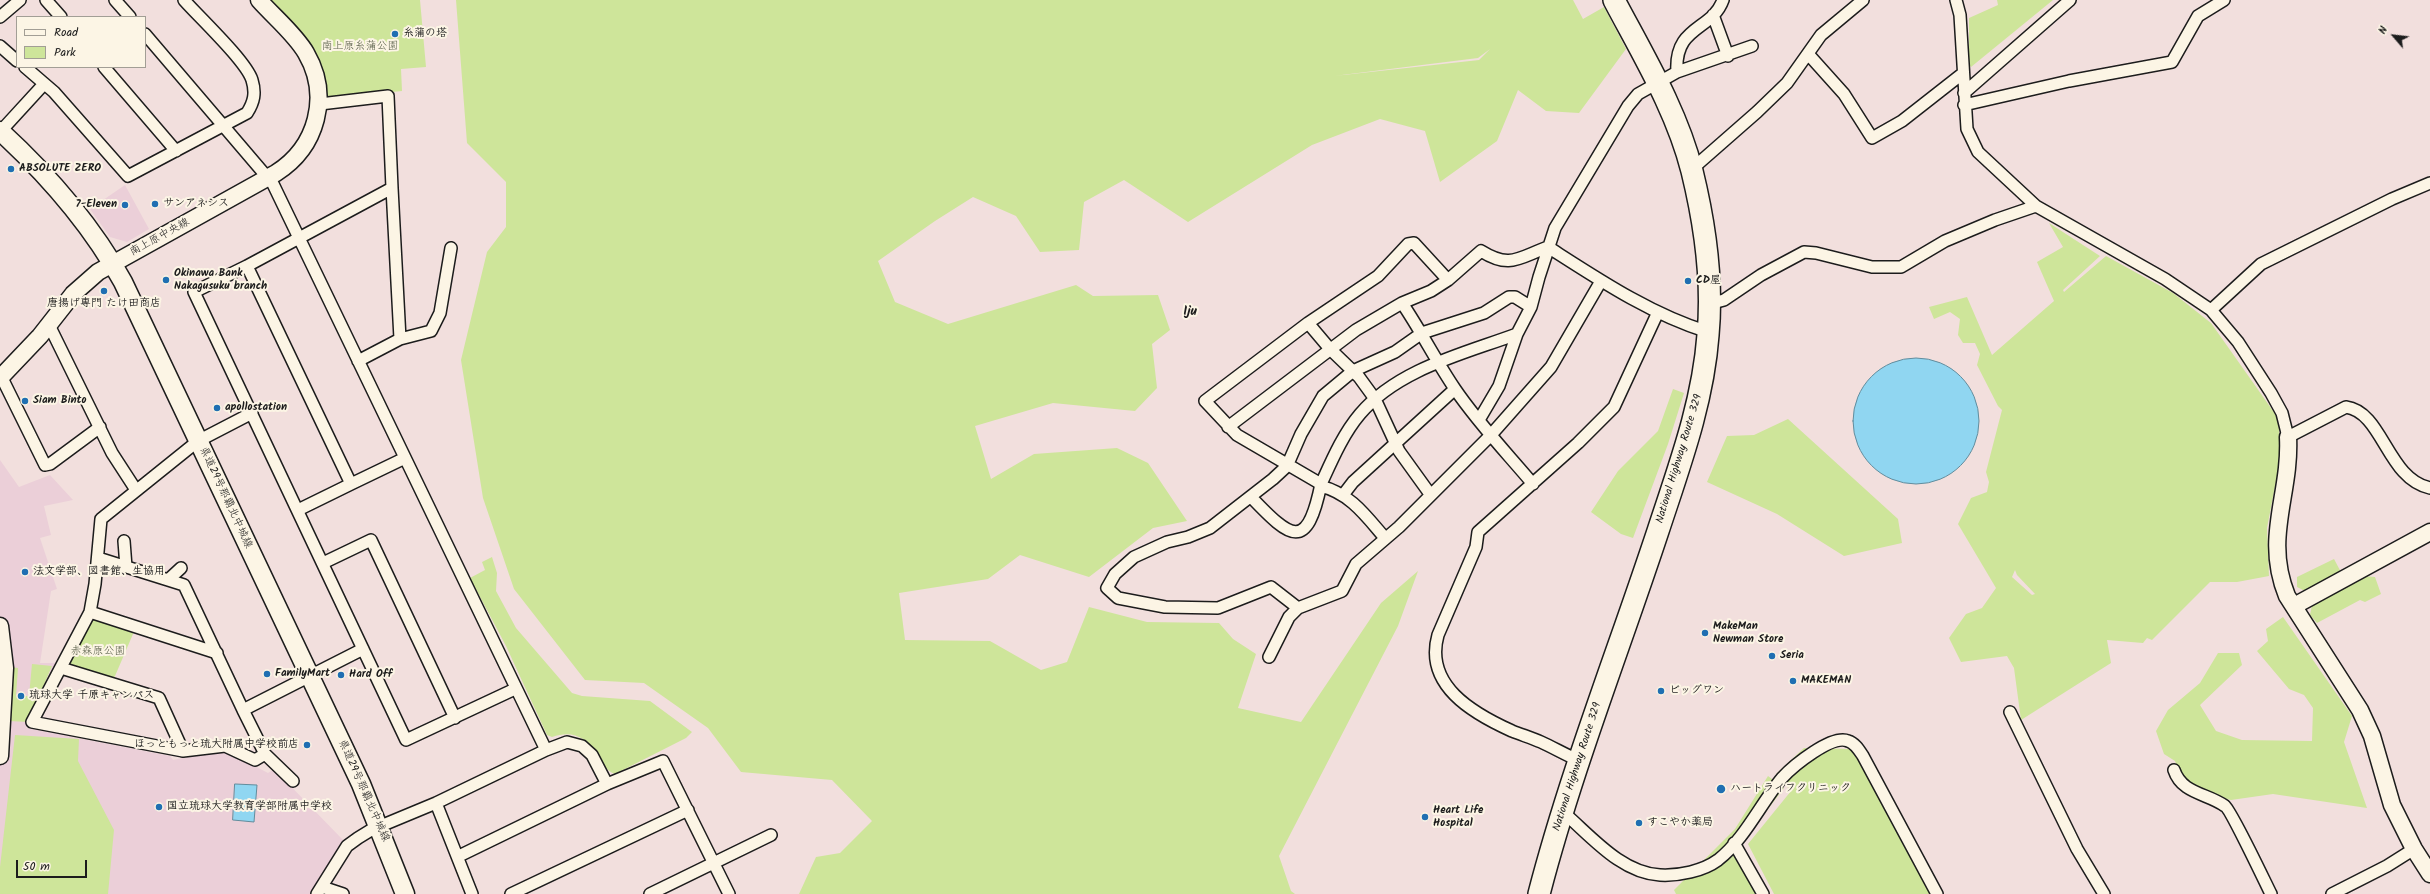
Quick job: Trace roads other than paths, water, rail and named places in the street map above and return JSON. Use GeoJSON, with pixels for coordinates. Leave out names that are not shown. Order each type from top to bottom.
{"type":"FeatureCollection","features":[{"type":"Feature","properties":{"kind":"highway","name":"National Highway Route 329"},"geometry":{"type":"LineString","coordinates":[[1538,894],[1563,812],[1634,604],[1698,406],[1708,332],[1709,304],[1705,245],[1692,169],[1676,123],[1657,82],[1614,0]]}},
{"type":"Feature","properties":{"kind":"main road","name":"県道29号那覇北中城線"},"geometry":{"type":"LineString","coordinates":[[0,132],[68,200],[113,264],[129,293],[310,675],[380,828],[404,894]]}},
{"type":"Feature","properties":{"kind":"street"},"geometry":{"type":"LineString","coordinates":[[0,17],[20,0]]}},
{"type":"Feature","properties":{"kind":"street"},"geometry":{"type":"LineString","coordinates":[[46,0],[60,16]]}},
{"type":"Feature","properties":{"kind":"street"},"geometry":{"type":"LineString","coordinates":[[115,0],[129,16]]}},
{"type":"Feature","properties":{"kind":"street"},"geometry":{"type":"LineString","coordinates":[[25,68],[44,84],[128,176],[247,112],[252,106],[255,96],[252,80],[248,70],[184,0]]}},
{"type":"Feature","properties":{"kind":"street","name":"南上原中央線"},"geometry":{"type":"LineString","coordinates":[[0,376],[49,326],[78,288],[98,272],[284,168],[306,143],[313,129],[320,104],[314,73],[306,52],[259,0]]}},
{"type":"Feature","properties":{"kind":"street"},"geometry":{"type":"LineString","coordinates":[[1677,72],[1676,62],[1684,40],[1713,15],[1723,0]]}},
{"type":"Feature","properties":{"kind":"street"},"geometry":{"type":"LineString","coordinates":[[1692,169],[1757,112],[1787,83],[1821,35],[1863,0]]}},
{"type":"Feature","properties":{"kind":"street"},"geometry":{"type":"LineString","coordinates":[[1956,0],[1960,15],[1962,74],[1967,129],[1978,152],[2036,206],[2166,278],[2210,310],[2238,342],[2282,413],[2288,437],[2290,459],[2277,525],[2276,551],[2282,583],[2294,606],[2360,710],[2372,736],[2392,805],[2414,849],[2430,874]]}},
{"type":"Feature","properties":{"kind":"street"},"geometry":{"type":"LineString","coordinates":[[1964,93],[2070,0]]}},
{"type":"Feature","properties":{"kind":"street"},"geometry":{"type":"LineString","coordinates":[[1964,105],[2069,81],[2172,62],[2198,16],[2224,0]]}},
{"type":"Feature","properties":{"kind":"street"},"geometry":{"type":"LineString","coordinates":[[1713,15],[1728,56]]}},
{"type":"Feature","properties":{"kind":"street"},"geometry":{"type":"LineString","coordinates":[[146,35],[269,177],[300,237],[515,689],[546,750]]}},
{"type":"Feature","properties":{"kind":"street"},"geometry":{"type":"LineString","coordinates":[[0,46],[16,59]]}},
{"type":"Feature","properties":{"kind":"street"},"geometry":{"type":"LineString","coordinates":[[1479,420],[1499,386],[1516,334],[1531,307],[1555,228],[1628,106],[1638,94],[1677,72],[1728,56],[1752,46]]}},
{"type":"Feature","properties":{"kind":"street"},"geometry":{"type":"LineString","coordinates":[[1808,55],[1844,94],[1872,138],[1902,121],[1962,74]]}},
{"type":"Feature","properties":{"kind":"street"},"geometry":{"type":"LineString","coordinates":[[105,68],[176,151]]}},
{"type":"Feature","properties":{"kind":"street"},"geometry":{"type":"LineString","coordinates":[[0,132],[44,84]]}},
{"type":"Feature","properties":{"kind":"street"},"geometry":{"type":"LineString","coordinates":[[320,104],[388,96],[400,339]]}},
{"type":"Feature","properties":{"kind":"street"},"geometry":{"type":"LineString","coordinates":[[2210,310],[2261,264],[2357,216],[2430,183]]}},
{"type":"Feature","properties":{"kind":"street"},"geometry":{"type":"LineString","coordinates":[[392,188],[247,266],[194,292],[324,563],[406,740],[456,718],[515,689]]}},
{"type":"Feature","properties":{"kind":"street"},"geometry":{"type":"LineString","coordinates":[[1709,304],[1724,300],[1761,275],[1804,252],[1816,253],[1872,267],[1901,267],[1945,241],[1995,220],[2036,206]]}},
{"type":"Feature","properties":{"kind":"street"},"geometry":{"type":"LineString","coordinates":[[1385,538],[1356,505],[1343,494],[1321,485],[1287,466],[1228,427],[1205,401],[1308,323],[1378,276],[1408,244],[1414,242],[1448,280]]}},
{"type":"Feature","properties":{"kind":"street"},"geometry":{"type":"LineString","coordinates":[[1228,427],[1356,330],[1402,303],[1431,291],[1448,280],[1481,251],[1494,259],[1505,262],[1516,260],[1548,247]]}},
{"type":"Feature","properties":{"kind":"street"},"geometry":{"type":"LineString","coordinates":[[1548,247],[1601,281],[1658,312],[1708,332]]}},
{"type":"Feature","properties":{"kind":"street"},"geometry":{"type":"LineString","coordinates":[[358,361],[400,339],[431,331],[440,313],[451,248]]}},
{"type":"Feature","properties":{"kind":"street"},"geometry":{"type":"LineString","coordinates":[[247,266],[351,484]]}},
{"type":"Feature","properties":{"kind":"street"},"geometry":{"type":"LineString","coordinates":[[1268,657],[1289,617],[1298,608],[1342,591],[1356,564],[1385,538],[1490,436],[1551,367],[1601,281]]}},
{"type":"Feature","properties":{"kind":"street"},"geometry":{"type":"LineString","coordinates":[[1298,608],[1271,587],[1218,608],[1165,607],[1118,598],[1107,588],[1115,574],[1134,557],[1161,544],[1188,537],[1210,528],[1251,497],[1287,466],[1301,434],[1323,396],[1353,371],[1395,352],[1422,333],[1484,313],[1509,297],[1515,297],[1531,307]]}},
{"type":"Feature","properties":{"kind":"street"},"geometry":{"type":"LineString","coordinates":[[1402,303],[1422,333],[1455,389],[1490,436],[1533,484]]}},
{"type":"Feature","properties":{"kind":"street"},"geometry":{"type":"LineString","coordinates":[[1580,761],[1541,742],[1512,731],[1476,712],[1452,693],[1438,672],[1434,658],[1434,650],[1438,635],[1476,548],[1478,532],[1533,484],[1614,407],[1658,312]]}},
{"type":"Feature","properties":{"kind":"street"},"geometry":{"type":"LineString","coordinates":[[1308,323],[1330,349],[1353,371],[1374,399],[1395,444],[1430,494]]}},
{"type":"Feature","properties":{"kind":"street"},"geometry":{"type":"LineString","coordinates":[[49,326],[112,453],[136,490]]}},
{"type":"Feature","properties":{"kind":"street"},"geometry":{"type":"LineString","coordinates":[[1251,497],[1279,525],[1291,532],[1303,531],[1308,523],[1321,485],[1350,429],[1374,399],[1393,385],[1440,363],[1516,334]]}},
{"type":"Feature","properties":{"kind":"street"},"geometry":{"type":"LineString","coordinates":[[0,376],[45,465],[50,464],[100,427]]}},
{"type":"Feature","properties":{"kind":"street"},"geometry":{"type":"LineString","coordinates":[[1343,494],[1353,482],[1455,389]]}},
{"type":"Feature","properties":{"kind":"street"},"geometry":{"type":"LineString","coordinates":[[2288,437],[2346,406],[2353,408],[2377,431],[2404,473],[2422,486],[2430,488]]}},
{"type":"Feature","properties":{"kind":"street"},"geometry":{"type":"LineString","coordinates":[[252,414],[198,441],[101,519],[98,558],[90,612],[32,722],[184,751],[225,746],[255,760],[266,754]]}},
{"type":"Feature","properties":{"kind":"street"},"geometry":{"type":"LineString","coordinates":[[298,510],[405,458]]}},
{"type":"Feature","properties":{"kind":"street"},"geometry":{"type":"LineString","coordinates":[[2294,606],[2430,532]]}},
{"type":"Feature","properties":{"kind":"street"},"geometry":{"type":"LineString","coordinates":[[324,563],[371,540],[456,718]]}},
{"type":"Feature","properties":{"kind":"street"},"geometry":{"type":"LineString","coordinates":[[124,541],[126,567]]}},
{"type":"Feature","properties":{"kind":"street"},"geometry":{"type":"LineString","coordinates":[[98,558],[184,585],[217,652],[243,710],[266,754],[294,781]]}},
{"type":"Feature","properties":{"kind":"street"},"geometry":{"type":"LineString","coordinates":[[168,580],[181,568]]}},
{"type":"Feature","properties":{"kind":"street"},"geometry":{"type":"LineString","coordinates":[[90,612],[217,652]]}},
{"type":"Feature","properties":{"kind":"street"},"geometry":{"type":"LineString","coordinates":[[0,626],[5,668],[0,756]]}},
{"type":"Feature","properties":{"kind":"street"},"geometry":{"type":"LineString","coordinates":[[243,710],[364,649]]}},
{"type":"Feature","properties":{"kind":"street"},"geometry":{"type":"LineString","coordinates":[[61,668],[159,698],[184,751]]}},
{"type":"Feature","properties":{"kind":"street"},"geometry":{"type":"LineString","coordinates":[[2010,712],[2077,849],[2104,894]]}},
{"type":"Feature","properties":{"kind":"street"},"geometry":{"type":"LineString","coordinates":[[1563,812],[1611,855],[1633,868],[1660,875],[1692,872],[1708,866],[1719,859],[1734,842],[1783,778],[1819,749],[1839,739],[1848,740],[1855,744],[1862,756],[1937,894]]}},
{"type":"Feature","properties":{"kind":"street"},"geometry":{"type":"LineString","coordinates":[[343,894],[319,890],[347,846],[371,830],[380,828],[436,803],[546,750],[567,742],[582,746],[592,755],[608,784]]}},
{"type":"Feature","properties":{"kind":"street"},"geometry":{"type":"LineString","coordinates":[[459,856],[608,784],[663,761],[715,863],[729,894]]}},
{"type":"Feature","properties":{"kind":"street"},"geometry":{"type":"LineString","coordinates":[[2174,770],[2177,779],[2185,786],[2227,806],[2271,894]]}},
{"type":"Feature","properties":{"kind":"street"},"geometry":{"type":"LineString","coordinates":[[436,803],[459,856],[472,894]]}},
{"type":"Feature","properties":{"kind":"street"},"geometry":{"type":"LineString","coordinates":[[511,894],[688,810]]}},
{"type":"Feature","properties":{"kind":"street"},"geometry":{"type":"LineString","coordinates":[[650,894],[771,835]]}},
{"type":"Feature","properties":{"kind":"street"},"geometry":{"type":"LineString","coordinates":[[1734,842],[1763,894]]}},
{"type":"Feature","properties":{"kind":"street"},"geometry":{"type":"LineString","coordinates":[[2332,894],[2387,866],[2414,849]]}},
{"type":"Feature","properties":{"kind":"water"},"geometry":{"type":"Polygon","coordinates":[[[1910,358],[1922,358],[1940,362],[1961,376],[1975,397],[1979,421],[1975,445],[1961,466],[1940,480],[1922,484],[1910,484],[1892,480],[1871,466],[1857,445],[1853,427],[1853,415],[1857,397],[1871,376],[1892,362],[1910,358]]]}},
{"type":"Feature","properties":{"kind":"water"},"geometry":{"type":"Polygon","coordinates":[[[235,784],[257,785],[254,822],[233,820],[235,784]]]}},
{"type":"Feature","properties":{"kind":"place","name":"糸蒲の塔"},"geometry":{"type":"Point","coordinates":[395,34]}},
{"type":"Feature","properties":{"kind":"place","name":"ABSOLUTE ZERO"},"geometry":{"type":"Point","coordinates":[11,169]}},
{"type":"Feature","properties":{"kind":"place","name":"サンアネシス"},"geometry":{"type":"Point","coordinates":[155,204]}},
{"type":"Feature","properties":{"kind":"place","name":"7-Eleven"},"geometry":{"type":"Point","coordinates":[125,205]}},
{"type":"Feature","properties":{"kind":"place","name":"Okinawa Bank Nakagusuku branch"},"geometry":{"type":"Point","coordinates":[166,280]}},
{"type":"Feature","properties":{"kind":"place","name":"CD屋"},"geometry":{"type":"Point","coordinates":[1688,281]}},
{"type":"Feature","properties":{"kind":"place","name":"唐揚げ専門 たけ田商店"},"geometry":{"type":"Point","coordinates":[104,291]}},
{"type":"Feature","properties":{"kind":"place","name":"Siam Binto"},"geometry":{"type":"Point","coordinates":[25,401]}},
{"type":"Feature","properties":{"kind":"place","name":"apollostation"},"geometry":{"type":"Point","coordinates":[217,408]}},
{"type":"Feature","properties":{"kind":"place","name":"法文学部、図書館、生協用"},"geometry":{"type":"Point","coordinates":[25,572]}},
{"type":"Feature","properties":{"kind":"place","name":"MakeMan Newman Store"},"geometry":{"type":"Point","coordinates":[1705,633]}},
{"type":"Feature","properties":{"kind":"place","name":"Seria"},"geometry":{"type":"Point","coordinates":[1772,656]}},
{"type":"Feature","properties":{"kind":"place","name":"FamilyMart"},"geometry":{"type":"Point","coordinates":[267,674]}},
{"type":"Feature","properties":{"kind":"place","name":"Hard Off"},"geometry":{"type":"Point","coordinates":[341,675]}},
{"type":"Feature","properties":{"kind":"place","name":"MAKEMAN"},"geometry":{"type":"Point","coordinates":[1793,681]}},
{"type":"Feature","properties":{"kind":"place","name":"ビッグワン"},"geometry":{"type":"Point","coordinates":[1661,691]}},
{"type":"Feature","properties":{"kind":"place","name":"琉球大学 千原キャンパス"},"geometry":{"type":"Point","coordinates":[21,696]}},
{"type":"Feature","properties":{"kind":"place","name":"ほっともっと琉大附属中学校前店"},"geometry":{"type":"Point","coordinates":[307,745]}},
{"type":"Feature","properties":{"kind":"place","name":"ハートライフクリニック"},"geometry":{"type":"Point","coordinates":[1721,789]}},
{"type":"Feature","properties":{"kind":"place","name":"国立琉球大学教育学部附属中学校"},"geometry":{"type":"Point","coordinates":[159,807]}},
{"type":"Feature","properties":{"kind":"place","name":"Heart Life Hospital"},"geometry":{"type":"Point","coordinates":[1425,817]}},
{"type":"Feature","properties":{"kind":"place","name":"すこやか薬局"},"geometry":{"type":"Point","coordinates":[1639,823]}},
{"type":"Feature","properties":{"kind":"district","name":"Iju"},"geometry":{"type":"Point","coordinates":[1190,313]}},
{"type":"Feature","properties":{"kind":"park label","name":"南上原糸蒲公園"},"geometry":{"type":"Point","coordinates":[360,47]}},
{"type":"Feature","properties":{"kind":"park label","name":"赤森原公園"},"geometry":{"type":"Point","coordinates":[98,652]}}]}
